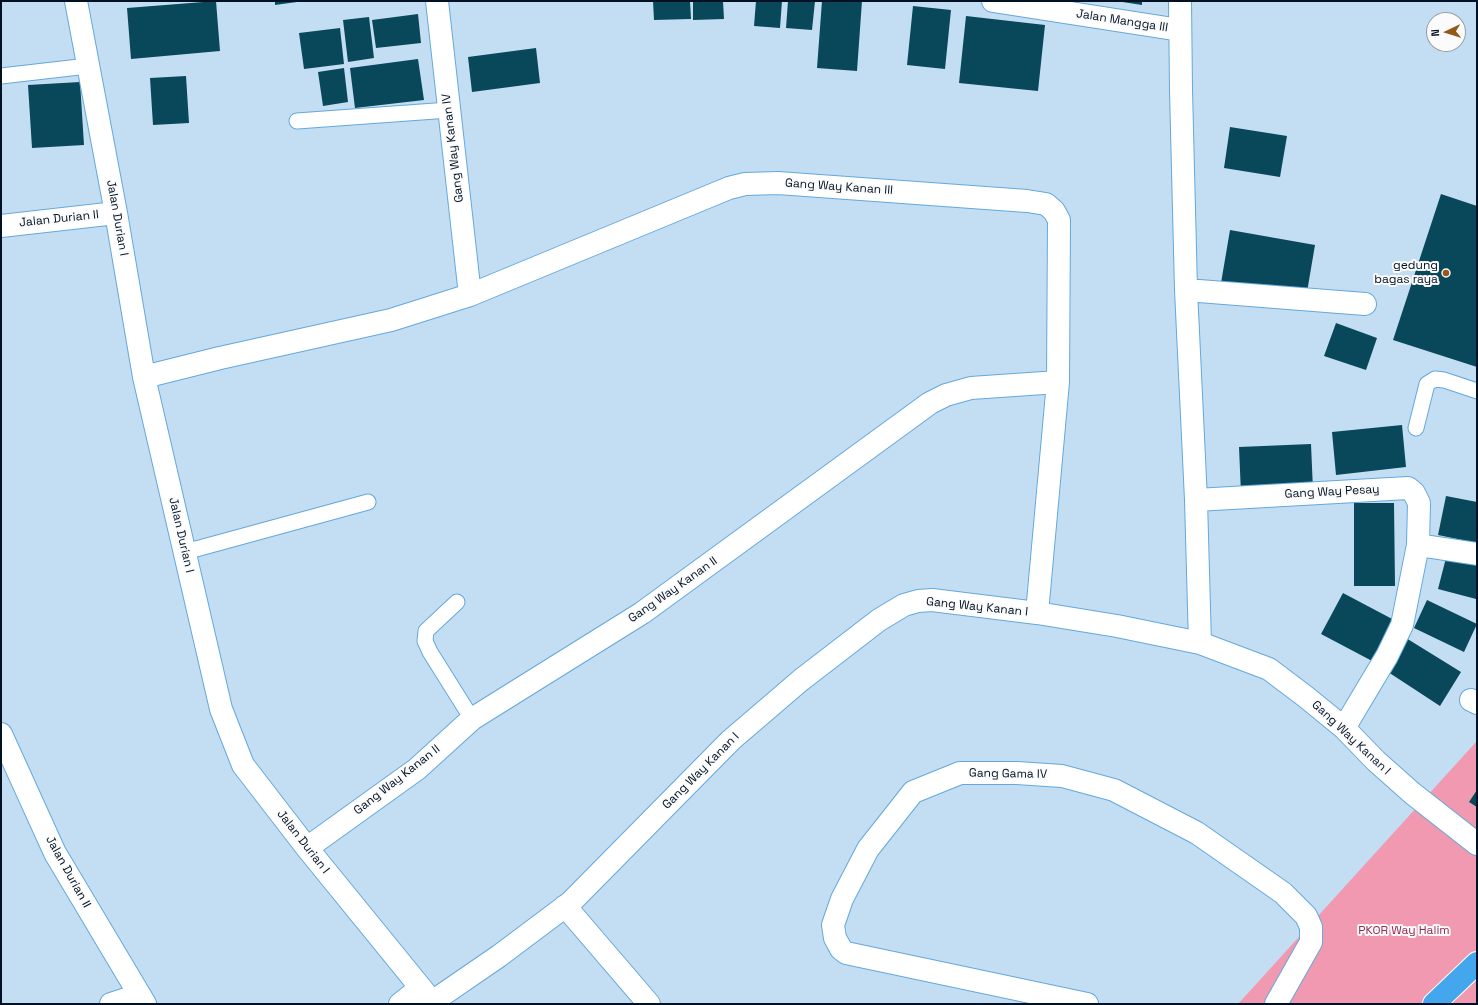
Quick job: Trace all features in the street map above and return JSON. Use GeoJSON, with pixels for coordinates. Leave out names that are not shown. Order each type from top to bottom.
{"type":"FeatureCollection","features":[{"type":"Feature","properties":{"kind":"highway"},"geometry":{"type":"LineString","coordinates":[[1434,1004],[1477,963]]}},
{"type":"Feature","properties":{"kind":"street","name":"Jalan Durian I"},"geometry":{"type":"LineString","coordinates":[[76,1],[116,213],[144,377],[221,709],[243,765],[307,848],[429,998]]}},
{"type":"Feature","properties":{"kind":"street","name":"Gang Way Kanan IV"},"geometry":{"type":"LineString","coordinates":[[437,1],[470,295]]}},
{"type":"Feature","properties":{"kind":"street","name":"Jalan Mangga III"},"geometry":{"type":"LineString","coordinates":[[993,1],[1180,30]]}},
{"type":"Feature","properties":{"kind":"street"},"geometry":{"type":"LineString","coordinates":[[1180,1],[1186,290],[1196,500],[1200,642]]}},
{"type":"Feature","properties":{"kind":"street","name":"Gang Way Kanan III"},"geometry":{"type":"LineString","coordinates":[[144,377],[220,358],[391,320],[470,295],[729,188],[745,184],[778,183],[1027,201],[1046,204],[1054,211],[1059,220],[1058,382],[1037,613]]}},
{"type":"Feature","properties":{"kind":"street","name":"Jalan Durian II"},"geometry":{"type":"LineString","coordinates":[[1,226],[116,213]]}},
{"type":"Feature","properties":{"kind":"street"},"geometry":{"type":"LineString","coordinates":[[1186,290],[1365,304]]}},
{"type":"Feature","properties":{"kind":"street","name":"Gang Way Kanan II"},"geometry":{"type":"LineString","coordinates":[[307,848],[417,768],[472,719],[642,613],[930,403],[946,394],[971,388],[1058,382]]}},
{"type":"Feature","properties":{"kind":"street","name":"Gang Way Pesay"},"geometry":{"type":"LineString","coordinates":[[1196,500],[1408,488],[1414,493],[1419,503],[1418,545],[1402,625],[1387,656],[1344,728]]}},
{"type":"Feature","properties":{"kind":"street"},"geometry":{"type":"LineString","coordinates":[[1418,545],[1477,554]]}},
{"type":"Feature","properties":{"kind":"street","name":"Gang Way Kanan I"},"geometry":{"type":"LineString","coordinates":[[400,1004],[429,998],[499,956],[565,906],[731,740],[801,680],[879,620],[904,606],[918,601],[932,600],[1037,613],[1117,626],[1200,642],[1269,669],[1344,728],[1376,761],[1412,793],[1477,844]]}},
{"type":"Feature","properties":{"kind":"street","name":"Jalan Durian II"},"geometry":{"type":"LineString","coordinates":[[1,734],[55,853],[142,999]]}},
{"type":"Feature","properties":{"kind":"street","name":"Gang Gama IV"},"geometry":{"type":"LineString","coordinates":[[1087,1004],[846,953],[841,949],[835,938],[834,925],[842,900],[868,849],[913,792],[960,773],[1017,772],[1062,776],[1114,790],[1197,833],[1283,893],[1306,916],[1311,927],[1311,942],[1276,1004]]}},
{"type":"Feature","properties":{"kind":"street"},"geometry":{"type":"LineString","coordinates":[[565,906],[649,1004]]}},
{"type":"Feature","properties":{"kind":"street"},"geometry":{"type":"LineString","coordinates":[[111,1004],[142,999]]}},
{"type":"Feature","properties":{"kind":"lane"},"geometry":{"type":"LineString","coordinates":[[1,76],[88,66]]}},
{"type":"Feature","properties":{"kind":"lane"},"geometry":{"type":"LineString","coordinates":[[297,121],[449,110]]}},
{"type":"Feature","properties":{"kind":"lane"},"geometry":{"type":"LineString","coordinates":[[1416,428],[1427,384],[1435,379],[1444,380],[1477,391]]}},
{"type":"Feature","properties":{"kind":"lane"},"geometry":{"type":"LineString","coordinates":[[185,552],[368,502]]}},
{"type":"Feature","properties":{"kind":"lane"},"geometry":{"type":"LineString","coordinates":[[457,602],[426,631],[425,641],[430,652],[472,719]]}},
{"type":"Feature","properties":{"kind":"green space","name":"PKOR Way Halim"},"geometry":{"type":"Polygon","coordinates":[[[1477,741],[1477,1004],[1238,1004],[1477,741]]]}},
{"type":"Feature","properties":{"kind":"building"},"geometry":{"type":"Polygon","coordinates":[[[216,1],[220,51],[131,59],[127,8],[216,1]]]}},
{"type":"Feature","properties":{"kind":"building"},"geometry":{"type":"Polygon","coordinates":[[[275,1],[297,1],[297,2],[275,5],[275,1]]]}},
{"type":"Feature","properties":{"kind":"building"},"geometry":{"type":"Polygon","coordinates":[[[653,1],[690,1],[691,19],[654,20],[653,1]]]}},
{"type":"Feature","properties":{"kind":"building"},"geometry":{"type":"Polygon","coordinates":[[[693,1],[723,1],[724,19],[693,20],[693,1]]]}},
{"type":"Feature","properties":{"kind":"building"},"geometry":{"type":"Polygon","coordinates":[[[756,1],[782,1],[780,28],[754,26],[756,1]]]}},
{"type":"Feature","properties":{"kind":"building"},"geometry":{"type":"Polygon","coordinates":[[[788,1],[815,1],[812,30],[786,28],[788,1]]]}},
{"type":"Feature","properties":{"kind":"building"},"geometry":{"type":"Polygon","coordinates":[[[822,1],[862,1],[857,71],[817,68],[822,1]]]}},
{"type":"Feature","properties":{"kind":"building"},"geometry":{"type":"Polygon","coordinates":[[[1116,1],[1142,1],[1142,5],[1116,1]]]}},
{"type":"Feature","properties":{"kind":"building"},"geometry":{"type":"Polygon","coordinates":[[[913,6],[951,10],[945,69],[907,65],[913,6]]]}},
{"type":"Feature","properties":{"kind":"building"},"geometry":{"type":"Polygon","coordinates":[[[418,14],[421,43],[376,48],[372,20],[418,14]]]}},
{"type":"Feature","properties":{"kind":"building"},"geometry":{"type":"Polygon","coordinates":[[[966,16],[1045,25],[1038,91],[959,83],[966,16]]]}},
{"type":"Feature","properties":{"kind":"building"},"geometry":{"type":"Polygon","coordinates":[[[369,17],[374,58],[348,62],[343,20],[369,17]]]}},
{"type":"Feature","properties":{"kind":"building"},"geometry":{"type":"Polygon","coordinates":[[[340,28],[344,64],[304,69],[299,33],[340,28]]]}},
{"type":"Feature","properties":{"kind":"building"},"geometry":{"type":"Polygon","coordinates":[[[536,48],[540,83],[472,92],[468,57],[536,48]]]}},
{"type":"Feature","properties":{"kind":"building"},"geometry":{"type":"Polygon","coordinates":[[[418,59],[424,100],[355,108],[350,68],[418,59]]]}},
{"type":"Feature","properties":{"kind":"building"},"geometry":{"type":"Polygon","coordinates":[[[344,68],[348,102],[323,106],[318,72],[344,68]]]}},
{"type":"Feature","properties":{"kind":"building"},"geometry":{"type":"Polygon","coordinates":[[[186,76],[189,123],[153,125],[150,78],[186,76]]]}},
{"type":"Feature","properties":{"kind":"building"},"geometry":{"type":"Polygon","coordinates":[[[80,82],[84,145],[32,148],[28,85],[80,82]]]}},
{"type":"Feature","properties":{"kind":"building"},"geometry":{"type":"Polygon","coordinates":[[[1230,127],[1287,136],[1280,177],[1224,168],[1230,127]]]}},
{"type":"Feature","properties":{"kind":"building","name":"gedung bagas raya"},"geometry":{"type":"Polygon","coordinates":[[[1441,194],[1477,206],[1477,367],[1393,340],[1441,194]]]}},
{"type":"Feature","properties":{"kind":"building"},"geometry":{"type":"Polygon","coordinates":[[[1230,230],[1315,245],[1306,298],[1221,283],[1230,230]]]}},
{"type":"Feature","properties":{"kind":"building"},"geometry":{"type":"Polygon","coordinates":[[[1336,323],[1377,338],[1366,370],[1324,356],[1336,323]]]}},
{"type":"Feature","properties":{"kind":"building"},"geometry":{"type":"Polygon","coordinates":[[[1402,425],[1406,467],[1336,475],[1332,432],[1402,425]]]}},
{"type":"Feature","properties":{"kind":"building"},"geometry":{"type":"Polygon","coordinates":[[[1311,444],[1313,490],[1241,494],[1239,447],[1311,444]]]}},
{"type":"Feature","properties":{"kind":"building"},"geometry":{"type":"Polygon","coordinates":[[[1446,496],[1477,502],[1477,543],[1438,535],[1446,496]]]}},
{"type":"Feature","properties":{"kind":"building"},"geometry":{"type":"Polygon","coordinates":[[[1354,503],[1394,503],[1395,586],[1354,586],[1354,503]]]}},
{"type":"Feature","properties":{"kind":"building"},"geometry":{"type":"Polygon","coordinates":[[[1447,554],[1477,563],[1476,599],[1438,589],[1447,554]]]}},
{"type":"Feature","properties":{"kind":"building"},"geometry":{"type":"Polygon","coordinates":[[[1343,593],[1396,621],[1374,662],[1321,634],[1343,593]]]}},
{"type":"Feature","properties":{"kind":"building"},"geometry":{"type":"Polygon","coordinates":[[[1427,600],[1477,624],[1464,652],[1414,628],[1427,600]]]}},
{"type":"Feature","properties":{"kind":"building"},"geometry":{"type":"Polygon","coordinates":[[[1406,638],[1461,672],[1440,706],[1385,670],[1406,638]]]}},
{"type":"Feature","properties":{"kind":"building"},"geometry":{"type":"Polygon","coordinates":[[[1477,790],[1477,807],[1469,802],[1477,790]]]}},
{"type":"Feature","properties":{"kind":"place","name":"gedung bagas raya"},"geometry":{"type":"Point","coordinates":[1446,273]}}]}
